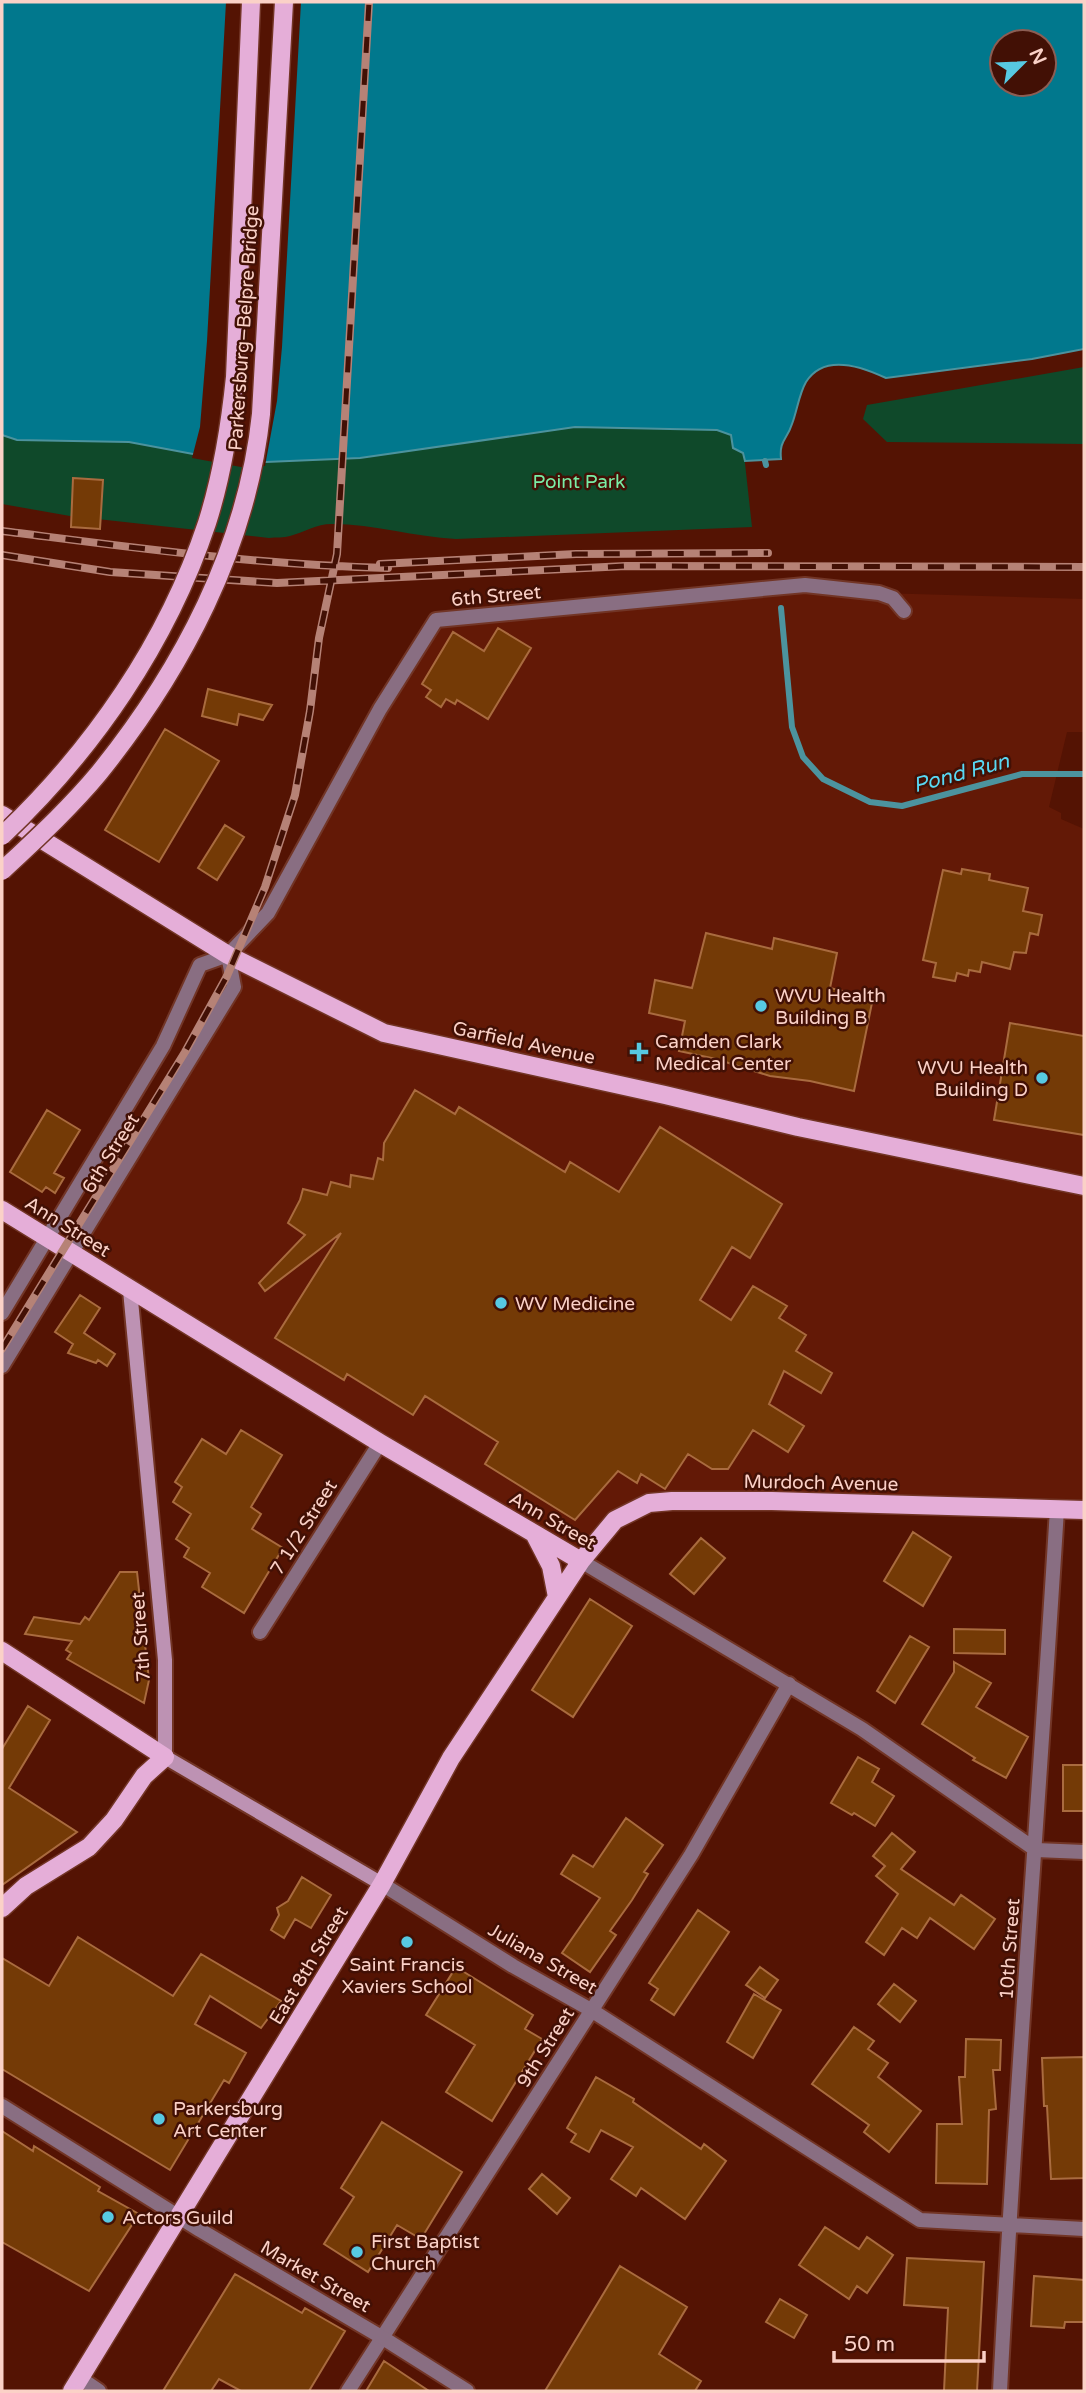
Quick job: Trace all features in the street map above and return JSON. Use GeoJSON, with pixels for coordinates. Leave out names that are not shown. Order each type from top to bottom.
{"type":"FeatureCollection","features":[{"type":"Feature","properties":{"kind":"main road","name":"Parkersburg–Belpre Bridge"},"geometry":{"type":"LineString","coordinates":[[2,836],[66,769],[102,724],[131,680],[154,643],[190,570],[207,521],[230,422],[235,377],[251,2]]}},
{"type":"Feature","properties":{"kind":"main road","name":"Parkersburg–Belpre Bridge"},"geometry":{"type":"LineString","coordinates":[[2,871],[97,774],[134,725],[165,680],[188,638],[213,589],[236,532],[257,454],[261,414],[284,2]]}},
{"type":"Feature","properties":{"kind":"main road","name":"Garfield Avenue"},"geometry":{"type":"LineString","coordinates":[[2,815],[228,955],[384,1033],[798,1127],[1084,1186]]}},
{"type":"Feature","properties":{"kind":"main road","name":"Ann Street"},"geometry":{"type":"LineString","coordinates":[[2,1210],[380,1443],[581,1561]]}},
{"type":"Feature","properties":{"kind":"main road","name":"7th Street"},"geometry":{"type":"LineString","coordinates":[[130,1290],[165,1660],[165,1757]]}},
{"type":"Feature","properties":{"kind":"main road","name":"Murdoch Avenue"},"geometry":{"type":"LineString","coordinates":[[581,1561],[615,1520],[649,1503],[772,1501],[1084,1510]]}},
{"type":"Feature","properties":{"kind":"main road"},"geometry":{"type":"LineString","coordinates":[[535,1534],[551,1566],[557,1597]]}},
{"type":"Feature","properties":{"kind":"main road","name":"East 8th Street"},"geometry":{"type":"LineString","coordinates":[[76,2385],[382,1884],[451,1758],[581,1561]]}},
{"type":"Feature","properties":{"kind":"main road","name":"Juliana Street"},"geometry":{"type":"LineString","coordinates":[[2,1651],[165,1757],[382,1884]]}},
{"type":"Feature","properties":{"kind":"main road"},"geometry":{"type":"LineString","coordinates":[[2,1908],[26,1886],[89,1847],[114,1820],[144,1776],[165,1757]]}},
{"type":"Feature","properties":{"kind":"street","name":"6th Street"},"geometry":{"type":"LineString","coordinates":[[2,1314],[163,1046],[200,965],[228,955],[268,913],[380,709],[436,620],[805,585],[879,593],[893,598],[904,611]]}},
{"type":"Feature","properties":{"kind":"street","name":"6th Street"},"geometry":{"type":"LineString","coordinates":[[2,1366],[234,987],[228,955]]}},
{"type":"Feature","properties":{"kind":"street","name":"7 1/2 Street"},"geometry":{"type":"LineString","coordinates":[[260,1632],[380,1443]]}},
{"type":"Feature","properties":{"kind":"street","name":"10th Street"},"geometry":{"type":"LineString","coordinates":[[1000,2391],[1057,1509]]}},
{"type":"Feature","properties":{"kind":"street","name":"Ann Street"},"geometry":{"type":"LineString","coordinates":[[581,1561],[862,1729],[1036,1850]]}},
{"type":"Feature","properties":{"kind":"street","name":"9th Street"},"geometry":{"type":"LineString","coordinates":[[348,2391],[691,1855],[789,1684]]}},
{"type":"Feature","properties":{"kind":"street"},"geometry":{"type":"LineString","coordinates":[[1036,1850],[1084,1852]]}},
{"type":"Feature","properties":{"kind":"street","name":"Juliana Street"},"geometry":{"type":"LineString","coordinates":[[382,1884],[513,1966],[591,2010],[920,2220],[1084,2229]]}},
{"type":"Feature","properties":{"kind":"street","name":"Market Street"},"geometry":{"type":"LineString","coordinates":[[2,2106],[178,2217],[467,2391]]}},
{"type":"Feature","properties":{"kind":"street"},"geometry":{"type":"LineString","coordinates":[[76,2385],[99,2391]]}},
{"type":"Feature","properties":{"kind":"shaded area","name":"Camden Clark Medical Center"},"geometry":{"type":"Polygon","coordinates":[[[805,585],[879,593],[1084,599],[1084,732],[1067,732],[1049,807],[1061,813],[1061,819],[1084,829],[1084,1510],[637,1507],[581,1561],[72,1253],[234,987],[228,955],[268,913],[436,620],[805,585]]]}},
{"type":"Feature","properties":{"kind":"green space"},"geometry":{"type":"Polygon","coordinates":[[[1084,367],[1084,444],[887,442],[863,419],[867,405],[1084,367]]]}},
{"type":"Feature","properties":{"kind":"green space","name":"Point Park"},"geometry":{"type":"Polygon","coordinates":[[[575,427],[717,430],[731,435],[744,454],[752,527],[456,539],[363,526],[326,524],[288,537],[269,538],[70,516],[2,504],[2,435],[17,440],[129,442],[241,463],[360,458],[575,427]]]}},
{"type":"Feature","properties":{"kind":"water"},"geometry":{"type":"Polygon","coordinates":[[[2,2],[1084,2],[1084,349],[1032,359],[886,378],[844,365],[823,368],[806,382],[792,424],[782,444],[781,459],[745,461],[743,453],[733,448],[731,435],[717,430],[575,427],[360,458],[241,463],[129,442],[17,440],[2,435],[2,2]]]}},
{"type":"Feature","properties":{"kind":"pier"},"geometry":{"type":"Polygon","coordinates":[[[226,2],[301,2],[282,347],[277,401],[265,466],[241,467],[192,458],[200,427],[207,341],[226,2]]]}},
{"type":"Feature","properties":{"kind":"building"},"geometry":{"type":"Polygon","coordinates":[[[73,478],[103,480],[100,529],[71,527],[73,478]]]}},
{"type":"Feature","properties":{"kind":"building"},"geometry":{"type":"Polygon","coordinates":[[[498,628],[531,648],[488,719],[457,700],[455,704],[446,699],[441,707],[426,697],[431,690],[422,684],[453,632],[484,651],[498,628]]]}},
{"type":"Feature","properties":{"kind":"building"},"geometry":{"type":"Polygon","coordinates":[[[208,689],[272,705],[263,720],[239,714],[237,725],[202,716],[208,689]]]}},
{"type":"Feature","properties":{"kind":"building"},"geometry":{"type":"Polygon","coordinates":[[[165,729],[219,761],[159,862],[105,830],[165,729]]]}},
{"type":"Feature","properties":{"kind":"building"},"geometry":{"type":"Polygon","coordinates":[[[225,825],[244,837],[217,880],[198,868],[225,825]]]}},
{"type":"Feature","properties":{"kind":"building"},"geometry":{"type":"Polygon","coordinates":[[[962,869],[990,874],[989,880],[1028,888],[1023,911],[1042,915],[1038,935],[1030,933],[1026,953],[1014,952],[1010,969],[982,962],[980,972],[969,970],[968,976],[957,973],[955,981],[933,977],[936,963],[923,960],[943,870],[961,874],[962,869]]]}},
{"type":"Feature","properties":{"kind":"building","name":"WVU Health Building B"},"geometry":{"type":"Polygon","coordinates":[[[706,933],[772,949],[774,938],[837,953],[830,988],[873,998],[854,1091],[810,1081],[770,1076],[679,1051],[685,1021],[649,1013],[655,980],[692,988],[706,933]]]}},
{"type":"Feature","properties":{"kind":"building","name":"WVU Health Building D"},"geometry":{"type":"Polygon","coordinates":[[[1010,1023],[1084,1036],[1084,1135],[994,1120],[1010,1023]]]}},
{"type":"Feature","properties":{"kind":"building","name":"WV Medicine"},"geometry":{"type":"Polygon","coordinates":[[[415,1090],[455,1114],[459,1107],[565,1172],[570,1162],[619,1192],[660,1127],[782,1204],[750,1258],[732,1247],[700,1300],[731,1320],[753,1286],[787,1306],[779,1318],[806,1335],[796,1351],[832,1373],[821,1393],[784,1371],[769,1404],[804,1426],[788,1452],[753,1430],[728,1469],[712,1469],[688,1454],[665,1489],[641,1474],[637,1483],[618,1471],[575,1520],[485,1464],[498,1442],[425,1396],[413,1415],[347,1374],[344,1380],[275,1338],[341,1233],[265,1291],[259,1283],[305,1235],[288,1223],[303,1189],[327,1195],[331,1182],[350,1187],[351,1175],[373,1179],[378,1158],[383,1160],[384,1143],[415,1090]]]}},
{"type":"Feature","properties":{"kind":"building"},"geometry":{"type":"Polygon","coordinates":[[[47,1110],[80,1130],[54,1173],[64,1178],[55,1193],[46,1187],[42,1192],[10,1172],[47,1110]]]}},
{"type":"Feature","properties":{"kind":"building"},"geometry":{"type":"Polygon","coordinates":[[[80,1295],[100,1308],[84,1333],[115,1354],[107,1366],[98,1360],[96,1363],[68,1353],[73,1344],[55,1332],[80,1295]]]}},
{"type":"Feature","properties":{"kind":"building"},"geometry":{"type":"Polygon","coordinates":[[[241,1430],[282,1455],[251,1507],[261,1514],[252,1529],[283,1548],[244,1613],[202,1587],[210,1573],[184,1557],[189,1548],[176,1539],[191,1514],[173,1502],[182,1487],[175,1482],[202,1439],[226,1454],[241,1430]]]}},
{"type":"Feature","properties":{"kind":"building"},"geometry":{"type":"Polygon","coordinates":[[[913,1532],[951,1557],[923,1606],[884,1581],[913,1532]]]}},
{"type":"Feature","properties":{"kind":"building"},"geometry":{"type":"Polygon","coordinates":[[[701,1538],[725,1558],[694,1594],[670,1574],[701,1538]]]}},
{"type":"Feature","properties":{"kind":"building"},"geometry":{"type":"Polygon","coordinates":[[[120,1572],[137,1572],[149,1680],[144,1703],[67,1659],[71,1653],[66,1650],[72,1641],[25,1634],[34,1617],[80,1624],[85,1617],[89,1620],[120,1572]]]}},
{"type":"Feature","properties":{"kind":"building"},"geometry":{"type":"Polygon","coordinates":[[[590,1599],[632,1626],[573,1717],[532,1690],[590,1599]]]}},
{"type":"Feature","properties":{"kind":"building"},"geometry":{"type":"Polygon","coordinates":[[[954,1629],[1005,1630],[1005,1654],[954,1653],[954,1629]]]}},
{"type":"Feature","properties":{"kind":"building"},"geometry":{"type":"Polygon","coordinates":[[[910,1636],[929,1647],[895,1703],[877,1691],[910,1636]]]}},
{"type":"Feature","properties":{"kind":"building"},"geometry":{"type":"Polygon","coordinates":[[[954,1662],[991,1683],[976,1707],[1028,1737],[1006,1778],[973,1760],[975,1758],[922,1724],[954,1672],[954,1662]]]}},
{"type":"Feature","properties":{"kind":"building"},"geometry":{"type":"Polygon","coordinates":[[[28,1706],[50,1720],[9,1788],[77,1832],[2,1885],[2,1749],[28,1706]]]}},
{"type":"Feature","properties":{"kind":"building"},"geometry":{"type":"Polygon","coordinates":[[[858,1757],[879,1769],[872,1782],[894,1796],[875,1826],[831,1803],[858,1757]]]}},
{"type":"Feature","properties":{"kind":"building"},"geometry":{"type":"Polygon","coordinates":[[[1063,1765],[1084,1765],[1084,1811],[1063,1811],[1063,1765]]]}},
{"type":"Feature","properties":{"kind":"building"},"geometry":{"type":"Polygon","coordinates":[[[626,1818],[663,1845],[644,1872],[648,1874],[632,1900],[610,1931],[616,1935],[590,1972],[562,1953],[600,1898],[561,1874],[573,1855],[593,1867],[626,1818]]]}},
{"type":"Feature","properties":{"kind":"building"},"geometry":{"type":"Polygon","coordinates":[[[892,1833],[915,1852],[901,1869],[954,1905],[961,1895],[995,1919],[974,1949],[930,1918],[917,1938],[902,1928],[884,1955],[866,1942],[898,1894],[876,1876],[885,1866],[873,1856],[892,1833]]]}},
{"type":"Feature","properties":{"kind":"building"},"geometry":{"type":"Polygon","coordinates":[[[302,1877],[331,1895],[311,1928],[295,1919],[284,1938],[271,1930],[279,1915],[277,1908],[288,1901],[302,1877]]]}},
{"type":"Feature","properties":{"kind":"building"},"geometry":{"type":"Polygon","coordinates":[[[698,1910],[729,1932],[674,2015],[651,2000],[658,1989],[649,1983],[698,1910]]]}},
{"type":"Feature","properties":{"kind":"building"},"geometry":{"type":"Polygon","coordinates":[[[78,1937],[173,1996],[201,1954],[281,2001],[261,2028],[210,1996],[195,2024],[246,2053],[229,2083],[224,2080],[170,2170],[2,2069],[2,1958],[49,1986],[78,1937]]]}},
{"type":"Feature","properties":{"kind":"building"},"geometry":{"type":"Polygon","coordinates":[[[456,1967],[533,2015],[525,2029],[542,2039],[492,2121],[446,2092],[475,2045],[426,2015],[456,1967]]]}},
{"type":"Feature","properties":{"kind":"building"},"geometry":{"type":"Polygon","coordinates":[[[760,1967],[778,1980],[765,1998],[746,1985],[760,1967]]]}},
{"type":"Feature","properties":{"kind":"building"},"geometry":{"type":"Polygon","coordinates":[[[894,1984],[916,2001],[900,2022],[878,2004],[894,1984]]]}},
{"type":"Feature","properties":{"kind":"building"},"geometry":{"type":"Polygon","coordinates":[[[754,1994],[781,2010],[753,2058],[727,2042],[754,1994]]]}},
{"type":"Feature","properties":{"kind":"building"},"geometry":{"type":"Polygon","coordinates":[[[854,2027],[874,2041],[868,2049],[888,2063],[878,2077],[921,2111],[889,2152],[864,2132],[869,2125],[812,2084],[854,2027]]]}},
{"type":"Feature","properties":{"kind":"building"},"geometry":{"type":"Polygon","coordinates":[[[966,2039],[1001,2040],[1000,2070],[993,2070],[996,2109],[989,2110],[987,2184],[936,2183],[937,2124],[962,2124],[959,2077],[965,2077],[966,2039]]]}},
{"type":"Feature","properties":{"kind":"building"},"geometry":{"type":"Polygon","coordinates":[[[1084,2057],[1084,2178],[1051,2179],[1042,2058],[1084,2057]]]}},
{"type":"Feature","properties":{"kind":"building"},"geometry":{"type":"Polygon","coordinates":[[[596,2077],[634,2099],[633,2102],[701,2149],[704,2144],[726,2161],[685,2219],[641,2188],[636,2196],[611,2179],[633,2147],[601,2130],[589,2152],[571,2142],[576,2134],[567,2128],[596,2077]]]}},
{"type":"Feature","properties":{"kind":"building"},"geometry":{"type":"Polygon","coordinates":[[[382,2122],[462,2172],[421,2239],[397,2225],[368,2272],[324,2244],[354,2197],[341,2188],[382,2122]]]}},
{"type":"Feature","properties":{"kind":"building"},"geometry":{"type":"Polygon","coordinates":[[[2,2131],[33,2151],[34,2146],[100,2187],[98,2191],[139,2214],[89,2291],[2,2242],[2,2131]]]}},
{"type":"Feature","properties":{"kind":"building"},"geometry":{"type":"Polygon","coordinates":[[[542,2174],[570,2198],[557,2214],[529,2189],[542,2174]]]}},
{"type":"Feature","properties":{"kind":"building"},"geometry":{"type":"Polygon","coordinates":[[[825,2227],[859,2249],[867,2237],[893,2255],[867,2293],[857,2286],[849,2299],[799,2265],[825,2227]]]}},
{"type":"Feature","properties":{"kind":"building"},"geometry":{"type":"Polygon","coordinates":[[[907,2258],[984,2262],[977,2391],[944,2391],[948,2308],[904,2305],[907,2258]]]}},
{"type":"Feature","properties":{"kind":"building"},"geometry":{"type":"Polygon","coordinates":[[[620,2266],[687,2307],[659,2354],[701,2381],[695,2391],[545,2391],[620,2266]]]}},
{"type":"Feature","properties":{"kind":"building"},"geometry":{"type":"Polygon","coordinates":[[[235,2274],[302,2313],[305,2308],[345,2331],[309,2391],[241,2391],[219,2379],[211,2391],[163,2391],[235,2274]]]}},
{"type":"Feature","properties":{"kind":"building"},"geometry":{"type":"Polygon","coordinates":[[[1034,2276],[1084,2280],[1084,2322],[1065,2322],[1064,2328],[1031,2326],[1034,2276]]]}},
{"type":"Feature","properties":{"kind":"building"},"geometry":{"type":"Polygon","coordinates":[[[780,2299],[807,2315],[794,2338],[766,2322],[780,2299]]]}},
{"type":"Feature","properties":{"kind":"building"},"geometry":{"type":"Polygon","coordinates":[[[384,2361],[429,2391],[366,2391],[384,2361]]]}},
{"type":"Feature","properties":{"kind":"waterway","name":"Pond Run"},"geometry":{"type":"LineString","coordinates":[[765,461],[766,465]]}},
{"type":"Feature","properties":{"kind":"waterway","name":"Pond Run"},"geometry":{"type":"LineString","coordinates":[[781,608],[792,727],[803,757],[823,779],[870,802],[902,806],[1022,774],[1084,774]]}},
{"type":"Feature","properties":{"kind":"railway"},"geometry":{"type":"LineString","coordinates":[[2,1349],[185,1052],[227,976],[265,887],[295,795],[310,711],[319,638],[337,554],[369,2]]}},
{"type":"Feature","properties":{"kind":"railway"},"geometry":{"type":"LineString","coordinates":[[2,531],[242,559],[388,568]]}},
{"type":"Feature","properties":{"kind":"railway"},"geometry":{"type":"LineString","coordinates":[[380,564],[576,554],[768,553]]}},
{"type":"Feature","properties":{"kind":"railway"},"geometry":{"type":"LineString","coordinates":[[2,555],[110,572],[277,583],[626,566],[1084,567]]}},
{"type":"Feature","properties":{"kind":"place","name":"WVU Health Building B"},"geometry":{"type":"Point","coordinates":[761,1006]}},
{"type":"Feature","properties":{"kind":"place","name":"Camden Clark Medical Center"},"geometry":{"type":"Point","coordinates":[639,1052]}},
{"type":"Feature","properties":{"kind":"place","name":"WVU Health Building D"},"geometry":{"type":"Point","coordinates":[1042,1078]}},
{"type":"Feature","properties":{"kind":"place","name":"WV Medicine"},"geometry":{"type":"Point","coordinates":[501,1303]}},
{"type":"Feature","properties":{"kind":"place","name":"Saint Francis Xaviers School"},"geometry":{"type":"Point","coordinates":[407,1942]}},
{"type":"Feature","properties":{"kind":"place","name":"Parkersburg Art Center"},"geometry":{"type":"Point","coordinates":[159,2119]}},
{"type":"Feature","properties":{"kind":"place","name":"Actors Guild"},"geometry":{"type":"Point","coordinates":[108,2217]}},
{"type":"Feature","properties":{"kind":"place","name":"First Baptist Church"},"geometry":{"type":"Point","coordinates":[357,2252]}}]}
